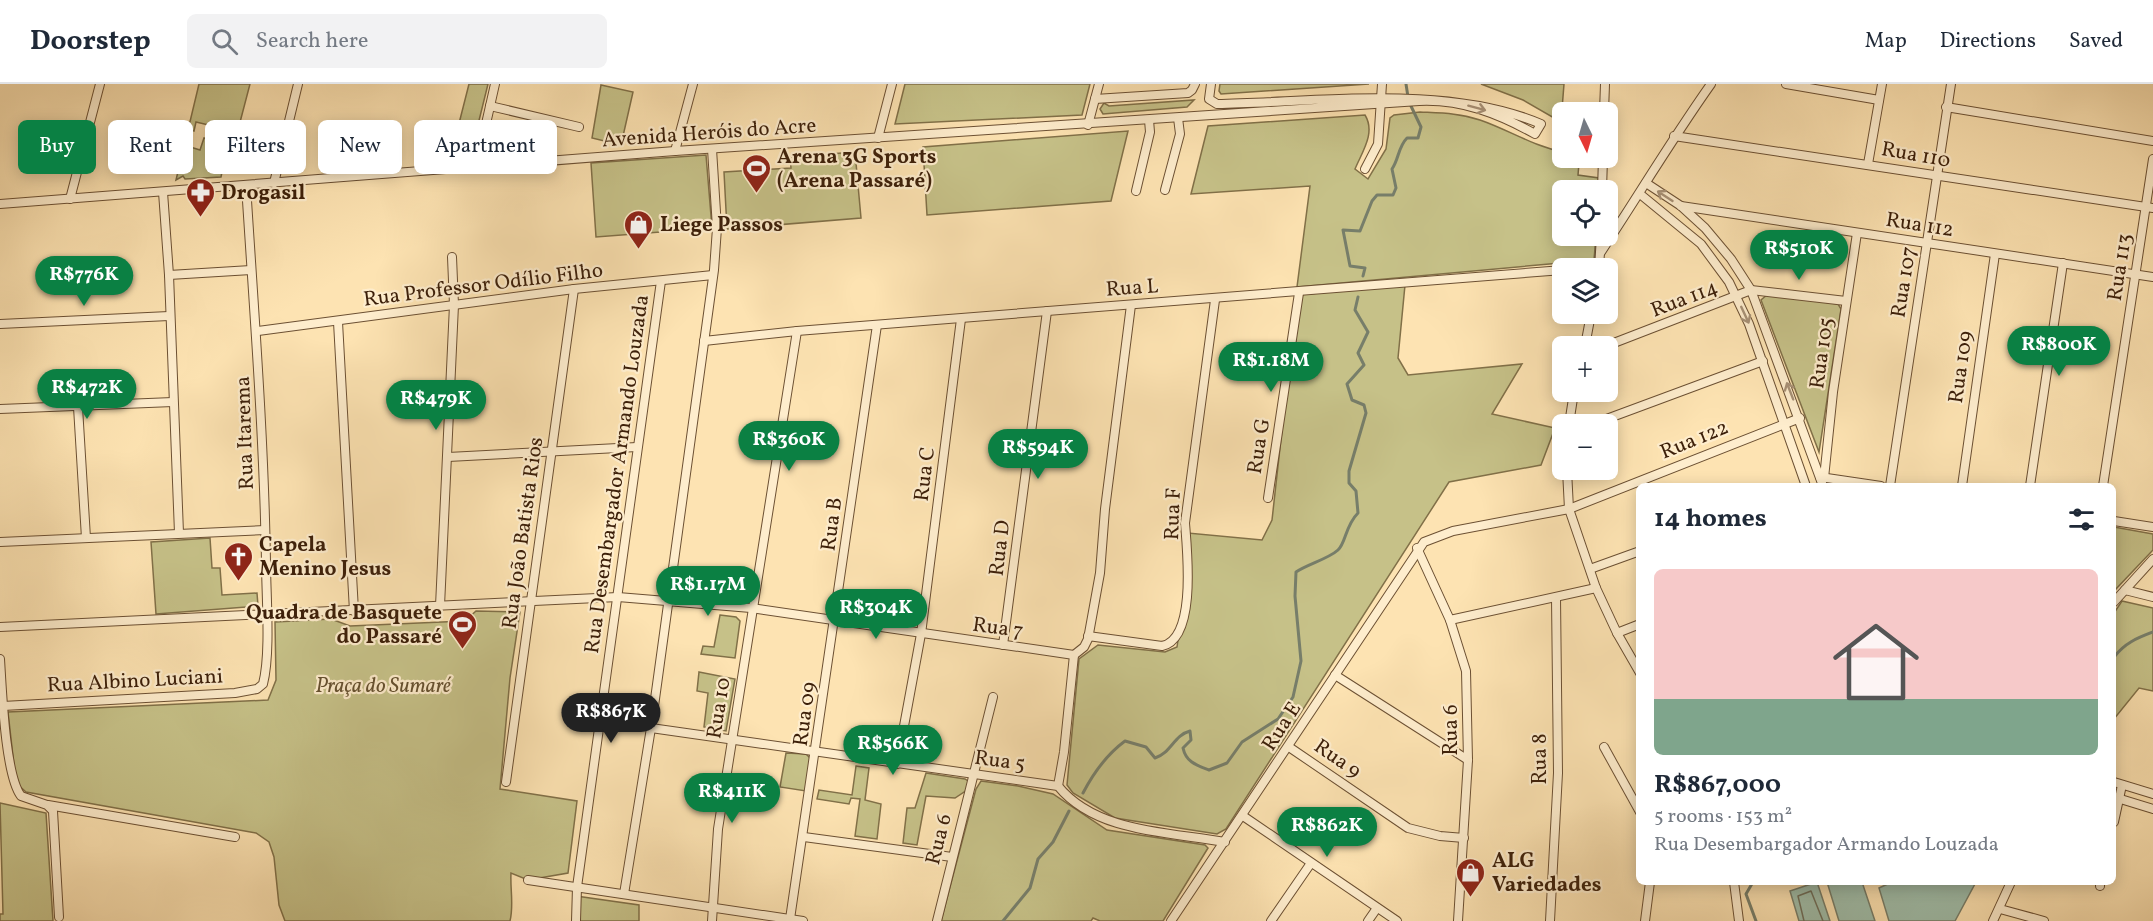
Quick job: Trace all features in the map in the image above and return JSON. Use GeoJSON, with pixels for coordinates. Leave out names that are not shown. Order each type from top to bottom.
{"type":"FeatureCollection","features":[{"type":"Feature","properties":{"kind":"street"},"geometry":{"type":"LineString","coordinates":[[70,199],[100,84]]}},
{"type":"Feature","properties":{"kind":"street"},"geometry":{"type":"LineString","coordinates":[[274,183],[298,84]]}},
{"type":"Feature","properties":{"kind":"street"},"geometry":{"type":"LineString","coordinates":[[487,120],[495,84]]}},
{"type":"Feature","properties":{"kind":"street"},"geometry":{"type":"LineString","coordinates":[[675,151],[693,84]]}},
{"type":"Feature","properties":{"kind":"street"},"geometry":{"type":"LineString","coordinates":[[878,138],[892,84]]}},
{"type":"Feature","properties":{"kind":"street"},"geometry":{"type":"LineString","coordinates":[[1088,125],[1099,84]]}},
{"type":"Feature","properties":{"kind":"street"},"geometry":{"type":"LineString","coordinates":[[1095,99],[1188,93],[1195,84]]}},
{"type":"Feature","properties":{"kind":"street"},"geometry":{"type":"LineString","coordinates":[[1211,84],[1209,99],[1217,104],[1382,88],[1418,89]]}},
{"type":"Feature","properties":{"kind":"street"},"geometry":{"type":"LineString","coordinates":[[1604,102],[1605,84]]}},
{"type":"Feature","properties":{"kind":"street"},"geometry":{"type":"LineString","coordinates":[[1601,252],[1640,194],[1674,136],[1711,84]]}},
{"type":"Feature","properties":{"kind":"street"},"geometry":{"type":"LineString","coordinates":[[1786,84],[1879,99]]}},
{"type":"Feature","properties":{"kind":"street"},"geometry":{"type":"LineString","coordinates":[[1868,164],[1882,84]]}},
{"type":"Feature","properties":{"kind":"street","name":"Rua 107"},"geometry":{"type":"LineString","coordinates":[[1890,483],[1951,84]]}},
{"type":"Feature","properties":{"kind":"street"},"geometry":{"type":"LineString","coordinates":[[1365,169],[1378,144],[1382,88]]}},
{"type":"Feature","properties":{"kind":"street","name":"Avenida Heróis do Acre"},"geometry":{"type":"LineString","coordinates":[[557,161],[675,151],[1419,101],[1478,108],[1535,134],[1541,124],[1524,112],[1484,97]]}},
{"type":"Feature","properties":{"kind":"street"},"geometry":{"type":"LineString","coordinates":[[490,106],[579,127]]}},
{"type":"Feature","properties":{"kind":"street"},"geometry":{"type":"LineString","coordinates":[[1946,107],[2153,141]]}},
{"type":"Feature","properties":{"kind":"street"},"geometry":{"type":"LineString","coordinates":[[1165,190],[1180,134],[1178,118]]}},
{"type":"Feature","properties":{"kind":"street"},"geometry":{"type":"LineString","coordinates":[[1137,191],[1150,132],[1149,120]]}},
{"type":"Feature","properties":{"kind":"street","name":"Rua 110"},"geometry":{"type":"LineString","coordinates":[[1674,136],[2150,208]]}},
{"type":"Feature","properties":{"kind":"street"},"geometry":{"type":"LineString","coordinates":[[624,894],[651,728],[713,275],[717,228],[712,149]]}},
{"type":"Feature","properties":{"kind":"street","name":"Rua 113"},"geometry":{"type":"LineString","coordinates":[[2103,483],[2136,275],[2150,208],[2153,159]]}},
{"type":"Feature","properties":{"kind":"street","name":"Avenida Heróis do Acre"},"geometry":{"type":"LineString","coordinates":[[0,204],[414,173]]}},
{"type":"Feature","properties":{"kind":"street"},"geometry":{"type":"LineString","coordinates":[[1646,183],[1681,206],[1718,243],[1751,290],[1822,480],[1852,483]]}},
{"type":"Feature","properties":{"kind":"street","name":"Rua Itarema"},"geometry":{"type":"LineString","coordinates":[[246,185],[251,270],[258,331],[266,530],[264,681]]}},
{"type":"Feature","properties":{"kind":"street"},"geometry":{"type":"LineString","coordinates":[[163,192],[169,275],[179,533]]}},
{"type":"Feature","properties":{"kind":"street"},"geometry":{"type":"LineString","coordinates":[[1640,194],[1701,244],[1720,267],[1737,297],[1805,483]]}},
{"type":"Feature","properties":{"kind":"street","name":"Rua 112"},"geometry":{"type":"LineString","coordinates":[[1681,206],[2153,277]]}},
{"type":"Feature","properties":{"kind":"street","name":"Rua 105"},"geometry":{"type":"LineString","coordinates":[[1822,480],[1857,233]]}},
{"type":"Feature","properties":{"kind":"street"},"geometry":{"type":"LineString","coordinates":[[1600,258],[1601,246]]}},
{"type":"Feature","properties":{"kind":"street","name":"Rua 109"},"geometry":{"type":"LineString","coordinates":[[1962,483],[1995,254]]}},
{"type":"Feature","properties":{"kind":"street"},"geometry":{"type":"LineString","coordinates":[[440,606],[454,305],[452,256]]}},
{"type":"Feature","properties":{"kind":"street"},"geometry":{"type":"LineString","coordinates":[[2030,483],[2063,263]]}},
{"type":"Feature","properties":{"kind":"street"},"geometry":{"type":"LineString","coordinates":[[169,275],[251,270]]}},
{"type":"Feature","properties":{"kind":"street","name":"Rua L"},"geometry":{"type":"LineString","coordinates":[[704,341],[797,331],[1215,300],[1552,271]]}},
{"type":"Feature","properties":{"kind":"street","name":"Rua Professor Odílio Filho"},"geometry":{"type":"LineString","coordinates":[[258,331],[574,289],[713,275]]}},
{"type":"Feature","properties":{"kind":"street","name":"Rua Desembargador Armando Louzada"},"geometry":{"type":"LineString","coordinates":[[576,921],[577,887],[661,281]]}},
{"type":"Feature","properties":{"kind":"street","name":"Rua João Batista Rios"},"geometry":{"type":"LineString","coordinates":[[507,782],[574,289]]}},
{"type":"Feature","properties":{"kind":"street","name":"Rua 114"},"geometry":{"type":"LineString","coordinates":[[1618,342],[1751,290],[1846,301]]}},
{"type":"Feature","properties":{"kind":"street","name":"Rua G"},"geometry":{"type":"LineString","coordinates":[[1268,498],[1299,292]]}},
{"type":"Feature","properties":{"kind":"street","name":"Rua F"},"geometry":{"type":"LineString","coordinates":[[1088,636],[1162,646],[1173,642],[1181,631],[1190,558],[1185,523],[1215,300]]}},
{"type":"Feature","properties":{"kind":"street"},"geometry":{"type":"LineString","coordinates":[[1131,305],[1110,461],[1101,573],[1088,636],[1084,647],[1074,655],[1065,752],[1058,786],[1066,796],[1114,823],[1225,842]]}},
{"type":"Feature","properties":{"kind":"street","name":"Rua D"},"geometry":{"type":"LineString","coordinates":[[1003,645],[1047,311]]}},
{"type":"Feature","properties":{"kind":"street"},"geometry":{"type":"LineString","coordinates":[[0,324],[169,316]]}},
{"type":"Feature","properties":{"kind":"street","name":"Rua C"},"geometry":{"type":"LineString","coordinates":[[921,634],[961,319]]}},
{"type":"Feature","properties":{"kind":"street"},"geometry":{"type":"LineString","coordinates":[[338,322],[354,611]]}},
{"type":"Feature","properties":{"kind":"street","name":"Rua B"},"geometry":{"type":"LineString","coordinates":[[836,621],[877,325]]}},
{"type":"Feature","properties":{"kind":"street","name":"Rua 10"},"geometry":{"type":"LineString","coordinates":[[712,921],[711,906],[718,829],[797,331]]}},
{"type":"Feature","properties":{"kind":"street"},"geometry":{"type":"LineString","coordinates":[[1618,415],[1762,361]]}},
{"type":"Feature","properties":{"kind":"street"},"geometry":{"type":"LineString","coordinates":[[0,409],[173,402]]}},
{"type":"Feature","properties":{"kind":"street"},"geometry":{"type":"LineString","coordinates":[[78,407],[86,538]]}},
{"type":"Feature","properties":{"kind":"street","name":"Rua 122"},"geometry":{"type":"LineString","coordinates":[[1569,509],[1800,418]]}},
{"type":"Feature","properties":{"kind":"street"},"geometry":{"type":"LineString","coordinates":[[448,457],[637,447]]}},
{"type":"Feature","properties":{"kind":"street"},"geometry":{"type":"LineString","coordinates":[[1568,480],[1569,509],[1596,588],[1617,633],[1636,666]]}},
{"type":"Feature","properties":{"kind":"street"},"geometry":{"type":"LineString","coordinates":[[1417,548],[1433,536],[1569,509]]}},
{"type":"Feature","properties":{"kind":"street"},"geometry":{"type":"LineString","coordinates":[[2116,520],[2153,526]]}},
{"type":"Feature","properties":{"kind":"street"},"geometry":{"type":"LineString","coordinates":[[0,542],[266,530]]}},
{"type":"Feature","properties":{"kind":"street","name":"Rua 6"},"geometry":{"type":"LineString","coordinates":[[1417,548],[1450,620],[1466,671],[1468,760],[1458,921]]}},
{"type":"Feature","properties":{"kind":"street","name":"Rua E"},"geometry":{"type":"LineString","coordinates":[[1171,921],[1289,747],[1417,548]]}},
{"type":"Feature","properties":{"kind":"street"},"geometry":{"type":"LineString","coordinates":[[1590,569],[1636,552]]}},
{"type":"Feature","properties":{"kind":"street"},"geometry":{"type":"LineString","coordinates":[[2116,600],[2153,558]]}},
{"type":"Feature","properties":{"kind":"street"},"geometry":{"type":"LineString","coordinates":[[1450,620],[1596,588]]}},
{"type":"Feature","properties":{"kind":"street"},"geometry":{"type":"LineString","coordinates":[[2125,590],[2153,597]]}},
{"type":"Feature","properties":{"kind":"street","name":"Rua 7"},"geometry":{"type":"LineString","coordinates":[[0,627],[618,597],[668,599],[752,608],[1074,655]]}},
{"type":"Feature","properties":{"kind":"street","name":"Rua 8"},"geometry":{"type":"LineString","coordinates":[[1550,921],[1558,773],[1556,598]]}},
{"type":"Feature","properties":{"kind":"street","name":"Rua 09"},"geometry":{"type":"LineString","coordinates":[[790,919],[836,621]]}},
{"type":"Feature","properties":{"kind":"street"},"geometry":{"type":"LineString","coordinates":[[1617,633],[1636,626]]}},
{"type":"Feature","properties":{"kind":"street"},"geometry":{"type":"LineString","coordinates":[[897,764],[921,634]]}},
{"type":"Feature","properties":{"kind":"street"},"geometry":{"type":"LineString","coordinates":[[0,659],[3,706],[18,792],[26,799],[47,805],[235,837]]}},
{"type":"Feature","properties":{"kind":"street"},"geometry":{"type":"LineString","coordinates":[[1335,675],[1468,760]]}},
{"type":"Feature","properties":{"kind":"street","name":"Rua Albino Luciani"},"geometry":{"type":"LineString","coordinates":[[3,706],[235,693],[257,689],[264,681]]}},
{"type":"Feature","properties":{"kind":"street","name":"Rua 6"},"geometry":{"type":"LineString","coordinates":[[937,921],[993,696]]}},
{"type":"Feature","properties":{"kind":"street","name":"Rua 5"},"geometry":{"type":"LineString","coordinates":[[651,728],[1058,786]]}},
{"type":"Feature","properties":{"kind":"street","name":"Rua 9"},"geometry":{"type":"LineString","coordinates":[[1289,747],[1408,828],[1440,836],[1464,838]]}},
{"type":"Feature","properties":{"kind":"street"},"geometry":{"type":"LineString","coordinates":[[1604,747],[1636,805]]}},
{"type":"Feature","properties":{"kind":"street"},"geometry":{"type":"LineString","coordinates":[[2153,795],[2118,783],[2116,798],[2153,809]]}},
{"type":"Feature","properties":{"kind":"street"},"geometry":{"type":"LineString","coordinates":[[47,805],[53,814],[59,917]]}},
{"type":"Feature","properties":{"kind":"street"},"geometry":{"type":"LineString","coordinates":[[1243,816],[1397,921]]}},
{"type":"Feature","properties":{"kind":"street"},"geometry":{"type":"LineString","coordinates":[[804,837],[952,856]]}},
{"type":"Feature","properties":{"kind":"street"},"geometry":{"type":"LineString","coordinates":[[1271,921],[1311,863]]}},
{"type":"Feature","properties":{"kind":"street"},"geometry":{"type":"LineString","coordinates":[[528,880],[803,921]]}},
{"type":"Feature","properties":{"kind":"street"},"geometry":{"type":"LineString","coordinates":[[1645,921],[1650,885]]}},
{"type":"Feature","properties":{"kind":"street"},"geometry":{"type":"LineString","coordinates":[[1734,885],[1739,921]]}},
{"type":"Feature","properties":{"kind":"street"},"geometry":{"type":"LineString","coordinates":[[1993,921],[2010,885]]}},
{"type":"Feature","properties":{"kind":"street"},"geometry":{"type":"LineString","coordinates":[[1368,921],[1377,908]]}},
{"type":"Feature","properties":{"kind":"street"},"geometry":{"type":"LineString","coordinates":[[2000,909],[2044,921]]}},
{"type":"Feature","properties":{"kind":"green space"},"geometry":{"type":"Polygon","coordinates":[[[199,84],[250,84],[241,120],[205,120],[205,124],[196,122],[193,131],[193,120],[190,120],[199,84]]]}},
{"type":"Feature","properties":{"kind":"green space"},"geometry":{"type":"Polygon","coordinates":[[[469,84],[488,84],[479,120],[460,120],[469,84]]]}},
{"type":"Feature","properties":{"kind":"green space"},"geometry":{"type":"Polygon","coordinates":[[[905,84],[1090,84],[1082,115],[895,124],[905,84]]]}},
{"type":"Feature","properties":{"kind":"green space"},"geometry":{"type":"Polygon","coordinates":[[[1220,84],[1369,84],[1221,94],[1220,84]]]}},
{"type":"Feature","properties":{"kind":"green space"},"geometry":{"type":"Polygon","coordinates":[[[1481,84],[1564,84],[1563,102],[1552,102],[1552,117],[1523,100],[1481,84]]]}},
{"type":"Feature","properties":{"kind":"green space"},"geometry":{"type":"Polygon","coordinates":[[[601,85],[633,92],[621,145],[592,138],[601,85]]]}},
{"type":"Feature","properties":{"kind":"green space"},"geometry":{"type":"Polygon","coordinates":[[[1194,100],[1187,107],[1103,114],[1100,109],[1104,103],[1109,106],[1194,100]]]}},
{"type":"Feature","properties":{"kind":"green space"},"geometry":{"type":"Polygon","coordinates":[[[1420,112],[1443,113],[1480,120],[1552,149],[1552,168],[1579,168],[1578,175],[1599,178],[1599,180],[1552,180],[1552,246],[1595,246],[1594,258],[1552,258],[1552,264],[1297,287],[1310,186],[1191,194],[1208,126],[1365,115],[1369,136],[1355,169],[1368,179],[1386,149],[1390,118],[1394,115],[1420,112]]]}},
{"type":"Feature","properties":{"kind":"green space"},"geometry":{"type":"Polygon","coordinates":[[[1128,131],[1111,201],[927,215],[923,147],[1128,131]]]}},
{"type":"Feature","properties":{"kind":"green space"},"geometry":{"type":"Polygon","coordinates":[[[205,138],[205,174],[222,174],[221,177],[185,179],[183,176],[176,180],[177,174],[193,174],[193,148],[200,150],[205,138]]]}},
{"type":"Feature","properties":{"kind":"green space"},"geometry":{"type":"Polygon","coordinates":[[[855,152],[861,218],[727,229],[724,172],[791,168],[790,157],[855,152]]]}},
{"type":"Feature","properties":{"kind":"green space"},"geometry":{"type":"Polygon","coordinates":[[[706,155],[712,228],[596,237],[591,163],[706,155]]]}},
{"type":"Feature","properties":{"kind":"green space"},"geometry":{"type":"Polygon","coordinates":[[[1405,285],[1398,358],[1408,375],[1522,364],[1492,414],[1552,427],[1552,436],[1541,465],[1449,482],[1226,829],[1217,834],[1115,818],[1073,793],[1067,785],[1079,659],[1098,645],[1165,652],[1177,647],[1190,556],[1188,533],[1262,540],[1272,520],[1297,295],[1405,285]]]}},
{"type":"Feature","properties":{"kind":"green space"},"geometry":{"type":"Polygon","coordinates":[[[1768,294],[1838,304],[1841,309],[1819,452],[1761,300],[1768,294]]]}},
{"type":"Feature","properties":{"kind":"green space"},"geometry":{"type":"Polygon","coordinates":[[[2116,527],[2153,534],[2153,550],[2116,589],[2116,527]]]}},
{"type":"Feature","properties":{"kind":"green space"},"geometry":{"type":"Polygon","coordinates":[[[210,538],[212,568],[220,568],[222,595],[257,593],[258,606],[156,614],[151,542],[210,538]]]}},
{"type":"Feature","properties":{"kind":"green space"},"geometry":{"type":"Polygon","coordinates":[[[2122,601],[2153,608],[2153,691],[2139,688],[2116,717],[2116,610],[2122,601]]]}},
{"type":"Feature","properties":{"kind":"green space","name":"Praça do Sumaré"},"geometry":{"type":"Polygon","coordinates":[[[476,611],[520,612],[510,678],[500,789],[577,801],[568,873],[528,880],[511,873],[510,921],[285,921],[279,905],[274,857],[269,842],[256,833],[26,792],[16,783],[8,712],[268,700],[276,680],[275,622],[331,619],[350,626],[465,621],[476,611]]]}},
{"type":"Feature","properties":{"kind":"green space"},"geometry":{"type":"Polygon","coordinates":[[[720,615],[736,617],[740,621],[735,658],[701,654],[703,646],[714,647],[720,615]]]}},
{"type":"Feature","properties":{"kind":"green space"},"geometry":{"type":"Polygon","coordinates":[[[699,672],[735,679],[726,731],[704,727],[708,693],[697,691],[699,672]]]}},
{"type":"Feature","properties":{"kind":"green space"},"geometry":{"type":"Polygon","coordinates":[[[786,753],[806,754],[810,758],[806,791],[780,787],[786,753]]]}},
{"type":"Feature","properties":{"kind":"green space"},"geometry":{"type":"Polygon","coordinates":[[[856,766],[869,768],[865,800],[881,804],[877,839],[855,836],[860,799],[851,798],[849,804],[817,799],[819,790],[852,795],[856,766]]]}},
{"type":"Feature","properties":{"kind":"green space"},"geometry":{"type":"Polygon","coordinates":[[[926,773],[965,779],[968,781],[967,790],[955,798],[926,796],[917,845],[903,843],[907,808],[915,808],[926,773]]]}},
{"type":"Feature","properties":{"kind":"green space"},"geometry":{"type":"Polygon","coordinates":[[[981,781],[1053,794],[1107,830],[1205,845],[1208,848],[1163,921],[1100,921],[1093,918],[1091,921],[941,921],[976,789],[981,781]]]}},
{"type":"Feature","properties":{"kind":"green space"},"geometry":{"type":"Polygon","coordinates":[[[0,803],[46,813],[53,921],[0,921],[0,914],[3,914],[0,803]]]}},
{"type":"Feature","properties":{"kind":"green space"},"geometry":{"type":"Polygon","coordinates":[[[576,896],[639,905],[639,921],[579,921],[576,896]]]}},
{"type":"Feature","properties":{"kind":"water"},"geometry":{"type":"Polygon","coordinates":[[[1808,885],[1818,885],[1830,921],[1799,921],[1790,891],[1808,885]]]}},
{"type":"Feature","properties":{"kind":"water"},"geometry":{"type":"Polygon","coordinates":[[[1828,885],[1863,885],[1875,921],[1839,921],[1828,885]]]}},
{"type":"Feature","properties":{"kind":"water"},"geometry":{"type":"Polygon","coordinates":[[[1886,885],[1974,885],[1955,921],[1889,921],[1879,888],[1886,885]]]}},
{"type":"Feature","properties":{"kind":"waterway"},"geometry":{"type":"LineString","coordinates":[[1406,84],[1408,97]]}},
{"type":"Feature","properties":{"kind":"waterway"},"geometry":{"type":"LineString","coordinates":[[1363,276],[1365,268],[1350,266],[1343,230],[1360,231],[1372,201],[1377,195],[1393,195],[1396,188],[1392,169],[1400,149],[1407,138],[1418,138],[1421,127],[1410,104]]}},
{"type":"Feature","properties":{"kind":"waterway"},"geometry":{"type":"LineString","coordinates":[[1083,793],[1101,764],[1125,741],[1146,747],[1155,758],[1165,752],[1180,736],[1190,731],[1191,740],[1183,748],[1189,760],[1209,770],[1227,763],[1242,742],[1278,719],[1293,697],[1301,661],[1295,596],[1296,572],[1338,550],[1358,513],[1356,491],[1349,483],[1349,471],[1366,413],[1364,405],[1352,400],[1347,384],[1364,365],[1358,353],[1368,332],[1355,310],[1358,297]]}},
{"type":"Feature","properties":{"kind":"waterway"},"geometry":{"type":"LineString","coordinates":[[2116,655],[2122,648],[2153,632]]}},
{"type":"Feature","properties":{"kind":"waterway"},"geometry":{"type":"LineString","coordinates":[[1003,921],[1030,888],[1038,859],[1053,842],[1069,811]]}},
{"type":"Feature","properties":{"kind":"waterway"},"geometry":{"type":"LineString","coordinates":[[1751,885],[1746,894],[1756,921]]}},
{"type":"Feature","properties":{"kind":"place","name":"Arena 3G Sports (Arena Passaré)"},"geometry":{"type":"Point","coordinates":[756,194]}},
{"type":"Feature","properties":{"kind":"place","name":"Drogasil"},"geometry":{"type":"Point","coordinates":[200,218]}},
{"type":"Feature","properties":{"kind":"place","name":"Liege Passos"},"geometry":{"type":"Point","coordinates":[639,250]}},
{"type":"Feature","properties":{"kind":"place","name":"Capela Menino Jesus"},"geometry":{"type":"Point","coordinates":[238,582]}},
{"type":"Feature","properties":{"kind":"place","name":"Quadra de Basquete do Passaré"},"geometry":{"type":"Point","coordinates":[463,650]}},
{"type":"Feature","properties":{"kind":"place","name":"ALG Variedades"},"geometry":{"type":"Point","coordinates":[1471,898]}}]}
